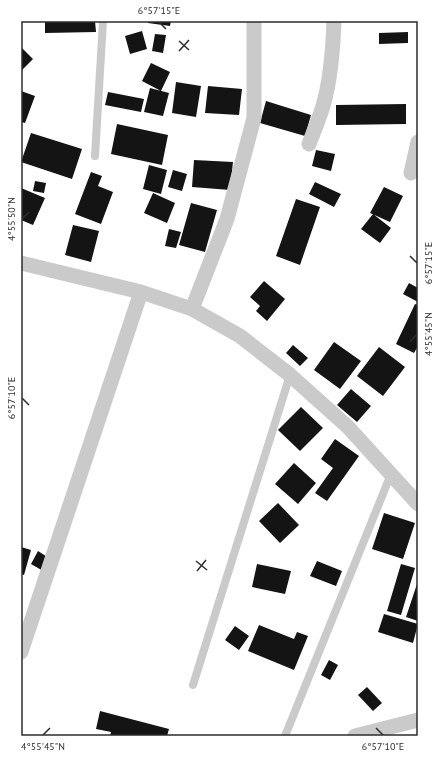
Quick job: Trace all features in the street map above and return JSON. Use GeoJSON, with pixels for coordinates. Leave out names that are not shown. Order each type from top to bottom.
{"type":"FeatureCollection","features":[{"type":"Feature","properties":{"kind":"street"},"geometry":{"type":"LineString","coordinates":[[192,309],[227,218],[254,118],[254,21]]}},
{"type":"Feature","properties":{"kind":"street"},"geometry":{"type":"LineString","coordinates":[[309,144],[323,105],[329,78],[334,21]]}},
{"type":"Feature","properties":{"kind":"street"},"geometry":{"type":"LineString","coordinates":[[411,173],[418,142]]}},
{"type":"Feature","properties":{"kind":"street"},"geometry":{"type":"LineString","coordinates":[[21,263],[141,292],[192,309],[240,336],[290,375],[348,427],[391,474],[415,494]]}},
{"type":"Feature","properties":{"kind":"street"},"geometry":{"type":"LineString","coordinates":[[21,652],[141,292]]}},
{"type":"Feature","properties":{"kind":"street"},"geometry":{"type":"LineString","coordinates":[[355,736],[418,720]]}},
{"type":"Feature","properties":{"kind":"lane"},"geometry":{"type":"LineString","coordinates":[[95,156],[103,21]]}},
{"type":"Feature","properties":{"kind":"lane"},"geometry":{"type":"LineString","coordinates":[[193,685],[290,375]]}},
{"type":"Feature","properties":{"kind":"lane"},"geometry":{"type":"LineString","coordinates":[[285,736],[391,474]]}},
{"type":"Feature","properties":{"kind":"building"},"geometry":{"type":"Polygon","coordinates":[[[45,21],[95,21],[96,32],[45,33],[45,21]]]}},
{"type":"Feature","properties":{"kind":"building"},"geometry":{"type":"Polygon","coordinates":[[[148,21],[171,21],[170,26],[148,23],[148,21]]]}},
{"type":"Feature","properties":{"kind":"building"},"geometry":{"type":"Polygon","coordinates":[[[142,31],[147,49],[130,54],[125,36],[142,31]]]}},
{"type":"Feature","properties":{"kind":"building"},"geometry":{"type":"Polygon","coordinates":[[[408,32],[408,43],[379,44],[379,33],[408,32]]]}},
{"type":"Feature","properties":{"kind":"building"},"geometry":{"type":"Polygon","coordinates":[[[155,34],[166,35],[163,53],[152,51],[155,34]]]}},
{"type":"Feature","properties":{"kind":"building"},"geometry":{"type":"Polygon","coordinates":[[[21,47],[33,59],[21,71],[21,47]]]}},
{"type":"Feature","properties":{"kind":"building"},"geometry":{"type":"Polygon","coordinates":[[[151,63],[170,72],[161,91],[142,81],[151,63]]]}},
{"type":"Feature","properties":{"kind":"building"},"geometry":{"type":"Polygon","coordinates":[[[176,82],[201,86],[196,117],[172,113],[176,82]]]}},
{"type":"Feature","properties":{"kind":"building"},"geometry":{"type":"Polygon","coordinates":[[[208,86],[242,89],[239,115],[205,113],[208,86]]]}},
{"type":"Feature","properties":{"kind":"building"},"geometry":{"type":"Polygon","coordinates":[[[150,88],[169,93],[163,116],[144,112],[150,88]]]}},
{"type":"Feature","properties":{"kind":"building"},"geometry":{"type":"Polygon","coordinates":[[[21,91],[35,96],[25,123],[21,122],[21,91]]]}},
{"type":"Feature","properties":{"kind":"building"},"geometry":{"type":"Polygon","coordinates":[[[108,92],[144,99],[141,112],[105,105],[108,92]]]}},
{"type":"Feature","properties":{"kind":"building"},"geometry":{"type":"Polygon","coordinates":[[[266,101],[311,115],[305,136],[260,123],[266,101]]]}},
{"type":"Feature","properties":{"kind":"building"},"geometry":{"type":"Polygon","coordinates":[[[406,104],[406,124],[336,125],[336,105],[406,104]]]}},
{"type":"Feature","properties":{"kind":"building"},"geometry":{"type":"Polygon","coordinates":[[[117,124],[168,135],[162,165],[111,154],[117,124]]]}},
{"type":"Feature","properties":{"kind":"building"},"geometry":{"type":"Polygon","coordinates":[[[31,133],[82,149],[72,179],[21,162],[31,133]]]}},
{"type":"Feature","properties":{"kind":"building"},"geometry":{"type":"Polygon","coordinates":[[[316,150],[335,154],[331,171],[312,166],[316,150]]]}},
{"type":"Feature","properties":{"kind":"building"},"geometry":{"type":"Polygon","coordinates":[[[194,160],[233,162],[230,190],[192,187],[194,160]]]}},
{"type":"Feature","properties":{"kind":"building"},"geometry":{"type":"Polygon","coordinates":[[[149,165],[167,170],[161,194],[143,189],[149,165]]]}},
{"type":"Feature","properties":{"kind":"building"},"geometry":{"type":"Polygon","coordinates":[[[173,170],[187,174],[182,191],[168,187],[173,170]]]}},
{"type":"Feature","properties":{"kind":"building"},"geometry":{"type":"Polygon","coordinates":[[[91,172],[102,176],[98,186],[113,192],[101,224],[75,214],[91,172]]]}},
{"type":"Feature","properties":{"kind":"building"},"geometry":{"type":"Polygon","coordinates":[[[35,181],[46,183],[44,193],[33,191],[35,181]]]}},
{"type":"Feature","properties":{"kind":"building"},"geometry":{"type":"Polygon","coordinates":[[[315,182],[341,194],[334,207],[309,194],[315,182]]]}},
{"type":"Feature","properties":{"kind":"building"},"geometry":{"type":"Polygon","coordinates":[[[384,187],[403,196],[390,222],[370,213],[384,187]]]}},
{"type":"Feature","properties":{"kind":"building"},"geometry":{"type":"Polygon","coordinates":[[[21,188],[45,198],[33,225],[21,220],[21,188]]]}},
{"type":"Feature","properties":{"kind":"building"},"geometry":{"type":"Polygon","coordinates":[[[153,193],[175,203],[167,223],[144,213],[153,193]]]}},
{"type":"Feature","properties":{"kind":"building"},"geometry":{"type":"Polygon","coordinates":[[[296,199],[320,207],[300,265],[276,256],[296,199]]]}},
{"type":"Feature","properties":{"kind":"building"},"geometry":{"type":"Polygon","coordinates":[[[191,203],[217,210],[205,252],[179,245],[191,203]]]}},
{"type":"Feature","properties":{"kind":"building"},"geometry":{"type":"Polygon","coordinates":[[[373,214],[391,228],[380,243],[361,229],[373,214]]]}},
{"type":"Feature","properties":{"kind":"building"},"geometry":{"type":"Polygon","coordinates":[[[73,225],[99,231],[91,262],[65,255],[73,225]]]}},
{"type":"Feature","properties":{"kind":"building"},"geometry":{"type":"Polygon","coordinates":[[[169,229],[181,232],[176,248],[165,246],[169,229]]]}},
{"type":"Feature","properties":{"kind":"building"},"geometry":{"type":"Polygon","coordinates":[[[264,281],[285,299],[267,321],[256,311],[260,306],[250,297],[264,281]]]}},
{"type":"Feature","properties":{"kind":"building"},"geometry":{"type":"Polygon","coordinates":[[[409,283],[418,288],[418,302],[403,294],[409,283]]]}},
{"type":"Feature","properties":{"kind":"building"},"geometry":{"type":"Polygon","coordinates":[[[415,304],[418,305],[418,346],[414,353],[396,344],[415,304]]]}},
{"type":"Feature","properties":{"kind":"building"},"geometry":{"type":"Polygon","coordinates":[[[334,342],[361,361],[340,389],[314,370],[334,342]]]}},
{"type":"Feature","properties":{"kind":"building"},"geometry":{"type":"Polygon","coordinates":[[[293,345],[308,358],[300,366],[286,353],[293,345]]]}},
{"type":"Feature","properties":{"kind":"building"},"geometry":{"type":"Polygon","coordinates":[[[379,347],[405,367],[383,396],[357,376],[379,347]]]}},
{"type":"Feature","properties":{"kind":"building"},"geometry":{"type":"Polygon","coordinates":[[[351,389],[371,406],[357,422],[337,405],[351,389]]]}},
{"type":"Feature","properties":{"kind":"building"},"geometry":{"type":"Polygon","coordinates":[[[301,407],[323,428],[300,451],[278,430],[301,407]]]}},
{"type":"Feature","properties":{"kind":"building"},"geometry":{"type":"Polygon","coordinates":[[[335,439],[359,456],[327,501],[315,493],[333,468],[321,459],[335,439]]]}},
{"type":"Feature","properties":{"kind":"building"},"geometry":{"type":"Polygon","coordinates":[[[294,463],[316,483],[298,504],[275,484],[294,463]]]}},
{"type":"Feature","properties":{"kind":"building"},"geometry":{"type":"Polygon","coordinates":[[[278,503],[299,525],[280,543],[259,521],[278,503]]]}},
{"type":"Feature","properties":{"kind":"building"},"geometry":{"type":"Polygon","coordinates":[[[384,513],[415,523],[403,559],[372,549],[384,513]]]}},
{"type":"Feature","properties":{"kind":"building"},"geometry":{"type":"Polygon","coordinates":[[[21,547],[31,550],[24,575],[21,574],[21,547]]]}},
{"type":"Feature","properties":{"kind":"building"},"geometry":{"type":"Polygon","coordinates":[[[38,551],[52,560],[45,572],[31,564],[38,551]]]}},
{"type":"Feature","properties":{"kind":"building"},"geometry":{"type":"Polygon","coordinates":[[[317,561],[342,571],[336,586],[310,576],[317,561]]]}},
{"type":"Feature","properties":{"kind":"building"},"geometry":{"type":"Polygon","coordinates":[[[257,564],[291,571],[285,594],[252,587],[257,564]]]}},
{"type":"Feature","properties":{"kind":"building"},"geometry":{"type":"Polygon","coordinates":[[[401,564],[415,568],[401,615],[387,611],[401,564]]]}},
{"type":"Feature","properties":{"kind":"building"},"geometry":{"type":"Polygon","coordinates":[[[418,581],[418,621],[406,617],[418,581]]]}},
{"type":"Feature","properties":{"kind":"building"},"geometry":{"type":"Polygon","coordinates":[[[384,614],[418,624],[413,643],[378,632],[384,614]]]}},
{"type":"Feature","properties":{"kind":"building"},"geometry":{"type":"Polygon","coordinates":[[[259,625],[294,639],[297,632],[308,636],[294,670],[248,651],[259,625]]]}},
{"type":"Feature","properties":{"kind":"building"},"geometry":{"type":"Polygon","coordinates":[[[235,626],[249,636],[239,650],[225,640],[235,626]]]}},
{"type":"Feature","properties":{"kind":"building"},"geometry":{"type":"Polygon","coordinates":[[[329,660],[338,665],[330,680],[321,675],[329,660]]]}},
{"type":"Feature","properties":{"kind":"building"},"geometry":{"type":"Polygon","coordinates":[[[367,687],[382,703],[373,711],[358,695],[367,687]]]}},
{"type":"Feature","properties":{"kind":"building"},"geometry":{"type":"Polygon","coordinates":[[[100,711],[169,729],[167,736],[110,736],[111,732],[96,729],[100,711]]]}}]}
